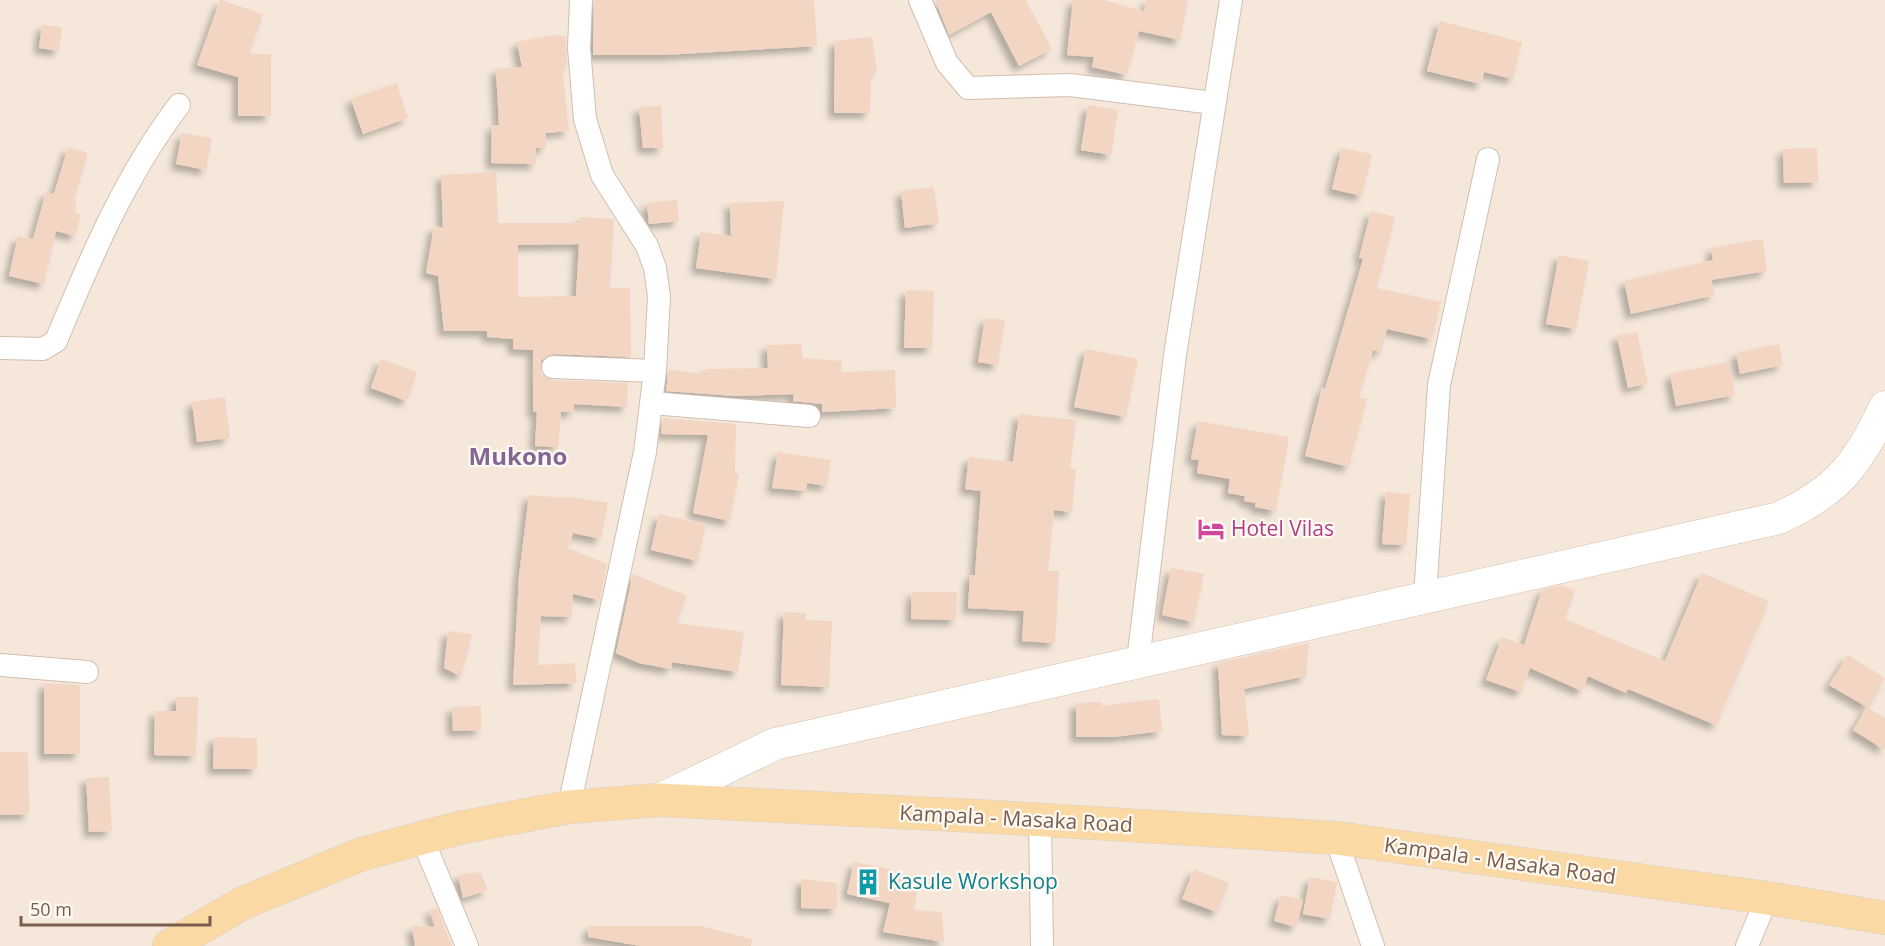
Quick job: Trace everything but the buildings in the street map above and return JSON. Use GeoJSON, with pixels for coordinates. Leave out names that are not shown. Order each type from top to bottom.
{"type":"FeatureCollection","features":[{"type":"Feature","properties":{"kind":"main road","name":"Kampala - Masaka Road"},"geometry":{"type":"LineString","coordinates":[[172,945],[243,903],[362,854],[422,838],[569,807],[659,801],[1040,819],[1336,838],[1767,898],[1885,918]]}},
{"type":"Feature","properties":{"kind":"street"},"geometry":{"type":"LineString","coordinates":[[569,807],[645,452],[655,371],[659,296],[655,268],[647,246],[602,175],[585,119],[579,48],[581,0]]}},
{"type":"Feature","properties":{"kind":"street"},"geometry":{"type":"LineString","coordinates":[[920,0],[947,63],[968,88],[1070,85],[1213,104]]}},
{"type":"Feature","properties":{"kind":"street"},"geometry":{"type":"LineString","coordinates":[[1138,661],[1176,355],[1213,104],[1231,0]]}},
{"type":"Feature","properties":{"kind":"street"},"geometry":{"type":"LineString","coordinates":[[0,348],[43,349],[56,341],[96,245],[154,138],[179,105]]}},
{"type":"Feature","properties":{"kind":"street"},"geometry":{"type":"LineString","coordinates":[[1425,597],[1439,386],[1488,159]]}},
{"type":"Feature","properties":{"kind":"street"},"geometry":{"type":"LineString","coordinates":[[553,368],[655,371]]}},
{"type":"Feature","properties":{"kind":"street"},"geometry":{"type":"LineString","coordinates":[[651,403],[809,416]]}},
{"type":"Feature","properties":{"kind":"street"},"geometry":{"type":"LineString","coordinates":[[659,801],[776,744],[1779,518],[1809,505],[1843,477],[1864,451],[1885,407]]}},
{"type":"Feature","properties":{"kind":"street"},"geometry":{"type":"LineString","coordinates":[[0,665],[87,672]]}},
{"type":"Feature","properties":{"kind":"street"},"geometry":{"type":"LineString","coordinates":[[1040,819],[1042,946]]}},
{"type":"Feature","properties":{"kind":"street"},"geometry":{"type":"LineString","coordinates":[[422,838],[467,946]]}},
{"type":"Feature","properties":{"kind":"street"},"geometry":{"type":"LineString","coordinates":[[1336,838],[1373,946]]}},
{"type":"Feature","properties":{"kind":"street"},"geometry":{"type":"LineString","coordinates":[[1748,946],[1767,898]]}},
{"type":"Feature","properties":{"kind":"shaded area"},"geometry":{"type":"Polygon","coordinates":[[[0,0],[1885,0],[1885,946],[0,946],[0,0]]]}},
{"type":"Feature","properties":{"kind":"place","name":"Hotel Vilas"},"geometry":{"type":"Point","coordinates":[1211,529]}},
{"type":"Feature","properties":{"kind":"place","name":"Kasule Workshop"},"geometry":{"type":"Point","coordinates":[868,882]}},
{"type":"Feature","properties":{"kind":"district","name":"Mukono"},"geometry":{"type":"Point","coordinates":[518,457]}}]}
